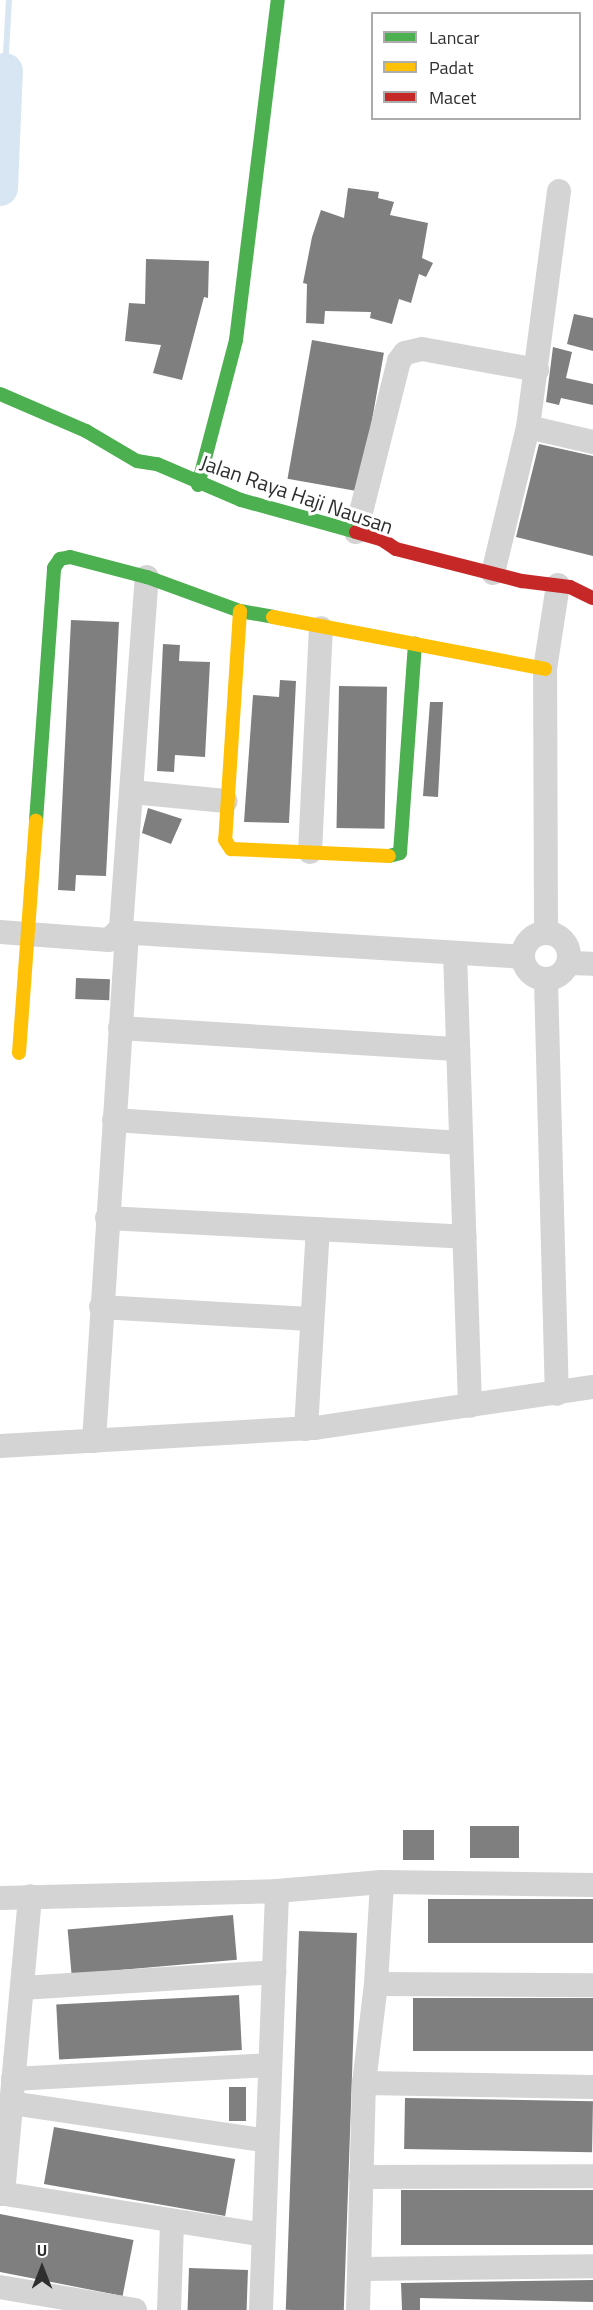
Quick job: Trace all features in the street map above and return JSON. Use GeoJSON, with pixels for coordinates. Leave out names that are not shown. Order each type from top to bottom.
{"type":"FeatureCollection","features":[{"type":"Feature","properties":{"kind":"street"},"geometry":{"type":"LineString","coordinates":[[198,484],[236,340],[278,0]]}},
{"type":"Feature","properties":{"kind":"street"},"geometry":{"type":"LineString","coordinates":[[493,573],[528,427],[559,191]]}},
{"type":"Feature","properties":{"kind":"street"},"geometry":{"type":"LineString","coordinates":[[356,532],[399,361],[405,353],[422,349],[537,370]]}},
{"type":"Feature","properties":{"kind":"street","name":"Jalan Raya Haji Nausan"},"geometry":{"type":"LineString","coordinates":[[0,394],[87,431],[137,461],[157,465],[198,484],[381,539],[396,549],[493,573],[558,585],[593,598]]}},
{"type":"Feature","properties":{"kind":"street"},"geometry":{"type":"LineString","coordinates":[[528,427],[593,442]]}},
{"type":"Feature","properties":{"kind":"street"},"geometry":{"type":"LineString","coordinates":[[19,1053],[54,568],[60,559],[70,557],[147,577],[240,611],[545,669]]}},
{"type":"Feature","properties":{"kind":"street"},"geometry":{"type":"LineString","coordinates":[[93,1441],[120,1028],[122,932],[147,577]]}},
{"type":"Feature","properties":{"kind":"street"},"geometry":{"type":"LineString","coordinates":[[546,933],[545,669],[558,585]]}},
{"type":"Feature","properties":{"kind":"street"},"geometry":{"type":"LineString","coordinates":[[240,611],[226,801],[225,840],[231,849],[394,856],[402,850],[415,644]]}},
{"type":"Feature","properties":{"kind":"street"},"geometry":{"type":"LineString","coordinates":[[310,852],[321,628]]}},
{"type":"Feature","properties":{"kind":"street"},"geometry":{"type":"LineString","coordinates":[[132,792],[226,801]]}},
{"type":"Feature","properties":{"kind":"street"},"geometry":{"type":"LineString","coordinates":[[0,932],[109,940],[122,932],[522,957]]}},
{"type":"Feature","properties":{"kind":"street"},"geometry":{"type":"LineString","coordinates":[[546,933],[565,942],[569,963],[560,975],[546,980],[527,970],[522,957],[526,943],[546,933]]}},
{"type":"Feature","properties":{"kind":"street"},"geometry":{"type":"LineString","coordinates":[[455,953],[470,1406]]}},
{"type":"Feature","properties":{"kind":"street"},"geometry":{"type":"LineString","coordinates":[[569,963],[593,964]]}},
{"type":"Feature","properties":{"kind":"street"},"geometry":{"type":"LineString","coordinates":[[546,980],[557,1394]]}},
{"type":"Feature","properties":{"kind":"street"},"geometry":{"type":"LineString","coordinates":[[120,1028],[458,1049]]}},
{"type":"Feature","properties":{"kind":"street"},"geometry":{"type":"LineString","coordinates":[[114,1120],[461,1143]]}},
{"type":"Feature","properties":{"kind":"street"},"geometry":{"type":"LineString","coordinates":[[107,1218],[464,1237]]}},
{"type":"Feature","properties":{"kind":"street"},"geometry":{"type":"LineString","coordinates":[[306,1429],[310,1319],[318,1229]]}},
{"type":"Feature","properties":{"kind":"street"},"geometry":{"type":"LineString","coordinates":[[101,1307],[310,1319]]}},
{"type":"Feature","properties":{"kind":"street"},"geometry":{"type":"LineString","coordinates":[[0,1446],[306,1429],[593,1387]]}},
{"type":"Feature","properties":{"kind":"street"},"geometry":{"type":"LineString","coordinates":[[0,1898],[277,1891],[382,1882],[593,1885]]}},
{"type":"Feature","properties":{"kind":"street"},"geometry":{"type":"LineString","coordinates":[[358,2310],[364,2083],[376,1984],[382,1882]]}},
{"type":"Feature","properties":{"kind":"street"},"geometry":{"type":"LineString","coordinates":[[261,2310],[277,1891]]}},
{"type":"Feature","properties":{"kind":"street"},"geometry":{"type":"LineString","coordinates":[[30,1896],[1,2193],[264,2235]]}},
{"type":"Feature","properties":{"kind":"street"},"geometry":{"type":"LineString","coordinates":[[22,1988],[274,1972]]}},
{"type":"Feature","properties":{"kind":"street"},"geometry":{"type":"LineString","coordinates":[[376,1984],[593,1986]]}},
{"type":"Feature","properties":{"kind":"street"},"geometry":{"type":"LineString","coordinates":[[13,2079],[270,2065]]}},
{"type":"Feature","properties":{"kind":"street"},"geometry":{"type":"LineString","coordinates":[[364,2083],[593,2087]]}},
{"type":"Feature","properties":{"kind":"street"},"geometry":{"type":"LineString","coordinates":[[11,2103],[267,2141]]}},
{"type":"Feature","properties":{"kind":"street"},"geometry":{"type":"LineString","coordinates":[[362,2177],[593,2176]]}},
{"type":"Feature","properties":{"kind":"street"},"geometry":{"type":"LineString","coordinates":[[169,2310],[172,2222]]}},
{"type":"Feature","properties":{"kind":"street"},"geometry":{"type":"LineString","coordinates":[[360,2269],[593,2266]]}},
{"type":"Feature","properties":{"kind":"street"},"geometry":{"type":"LineString","coordinates":[[0,2287],[135,2310]]}},
{"type":"Feature","properties":{"kind":"building"},"geometry":{"type":"Polygon","coordinates":[[[348,188],[379,192],[378,198],[394,202],[390,215],[428,223],[422,258],[433,263],[426,277],[419,274],[411,303],[399,299],[392,324],[370,318],[371,312],[325,311],[324,324],[306,323],[307,284],[303,283],[312,237],[321,210],[344,218],[348,188]]]}},
{"type":"Feature","properties":{"kind":"building"},"geometry":{"type":"Polygon","coordinates":[[[146,259],[209,261],[208,298],[204,297],[182,380],[153,373],[161,345],[125,341],[129,303],[145,304],[146,259]]]}},
{"type":"Feature","properties":{"kind":"building"},"geometry":{"type":"Polygon","coordinates":[[[574,314],[593,318],[593,351],[567,344],[574,314]]]}},
{"type":"Feature","properties":{"kind":"building"},"geometry":{"type":"Polygon","coordinates":[[[312,340],[384,353],[359,492],[288,479],[312,340]]]}},
{"type":"Feature","properties":{"kind":"building"},"geometry":{"type":"Polygon","coordinates":[[[553,347],[572,352],[566,378],[593,384],[593,405],[561,398],[559,405],[546,402],[553,347]]]}},
{"type":"Feature","properties":{"kind":"building"},"geometry":{"type":"Polygon","coordinates":[[[539,444],[593,456],[593,556],[516,537],[539,444]]]}},
{"type":"Feature","properties":{"kind":"building"},"geometry":{"type":"Polygon","coordinates":[[[71,620],[119,622],[106,876],[76,875],[75,891],[58,890],[71,620]]]}},
{"type":"Feature","properties":{"kind":"building"},"geometry":{"type":"Polygon","coordinates":[[[163,644],[180,645],[179,661],[210,662],[205,757],[175,755],[174,772],[157,771],[163,644]]]}},
{"type":"Feature","properties":{"kind":"building"},"geometry":{"type":"Polygon","coordinates":[[[280,680],[296,681],[289,823],[244,822],[253,695],[279,697],[280,680]]]}},
{"type":"Feature","properties":{"kind":"building"},"geometry":{"type":"Polygon","coordinates":[[[339,686],[387,687],[385,829],[337,828],[339,686]]]}},
{"type":"Feature","properties":{"kind":"building"},"geometry":{"type":"Polygon","coordinates":[[[430,702],[443,702],[438,797],[423,796],[430,702]]]}},
{"type":"Feature","properties":{"kind":"building"},"geometry":{"type":"Polygon","coordinates":[[[148,808],[182,819],[171,844],[142,833],[148,808]]]}},
{"type":"Feature","properties":{"kind":"building"},"geometry":{"type":"Polygon","coordinates":[[[76,978],[110,979],[109,1000],[75,999],[76,978]]]}},
{"type":"Feature","properties":{"kind":"building"},"geometry":{"type":"Polygon","coordinates":[[[470,1826],[519,1826],[519,1858],[470,1858],[470,1826]]]}},
{"type":"Feature","properties":{"kind":"building"},"geometry":{"type":"Polygon","coordinates":[[[403,1830],[434,1830],[434,1860],[403,1860],[403,1830]]]}},
{"type":"Feature","properties":{"kind":"building"},"geometry":{"type":"Polygon","coordinates":[[[428,1899],[593,1899],[593,1943],[428,1943],[428,1899]]]}},
{"type":"Feature","properties":{"kind":"building"},"geometry":{"type":"Polygon","coordinates":[[[233,1915],[237,1960],[72,1974],[68,1929],[233,1915]]]}},
{"type":"Feature","properties":{"kind":"building"},"geometry":{"type":"Polygon","coordinates":[[[299,1931],[357,1933],[344,2310],[286,2310],[299,1931]]]}},
{"type":"Feature","properties":{"kind":"building"},"geometry":{"type":"Polygon","coordinates":[[[239,1995],[242,2050],[59,2060],[56,2005],[239,1995]]]}},
{"type":"Feature","properties":{"kind":"building"},"geometry":{"type":"Polygon","coordinates":[[[413,1998],[593,1998],[593,2051],[413,2051],[413,1998]]]}},
{"type":"Feature","properties":{"kind":"building"},"geometry":{"type":"Polygon","coordinates":[[[229,2087],[246,2087],[246,2121],[229,2121],[229,2087]]]}},
{"type":"Feature","properties":{"kind":"building"},"geometry":{"type":"Polygon","coordinates":[[[405,2098],[593,2101],[592,2152],[404,2149],[405,2098]]]}},
{"type":"Feature","properties":{"kind":"building"},"geometry":{"type":"Polygon","coordinates":[[[54,2127],[235,2159],[225,2216],[44,2184],[54,2127]]]}},
{"type":"Feature","properties":{"kind":"building"},"geometry":{"type":"Polygon","coordinates":[[[401,2190],[593,2190],[593,2245],[401,2245],[401,2190]]]}},
{"type":"Feature","properties":{"kind":"building"},"geometry":{"type":"Polygon","coordinates":[[[0,2214],[134,2240],[123,2296],[0,2272],[0,2214]]]}},
{"type":"Feature","properties":{"kind":"building"},"geometry":{"type":"Polygon","coordinates":[[[189,2268],[248,2270],[247,2310],[188,2310],[189,2268]]]}},
{"type":"Feature","properties":{"kind":"building"},"geometry":{"type":"Polygon","coordinates":[[[593,2280],[593,2302],[420,2298],[420,2310],[402,2310],[401,2283],[593,2280]]]}},
{"type":"Feature","properties":{"kind":"waterway"},"geometry":{"type":"LineString","coordinates":[[5,71],[9,0]]}},
{"type":"Feature","properties":{"kind":"waterway"},"geometry":{"type":"LineString","coordinates":[[0,188],[5,71]]}},
{"type":"Feature","properties":{"kind":"traffic: fast"},"geometry":{"type":"LineString","coordinates":[[198,485],[236,340],[278,0]]}},
{"type":"Feature","properties":{"kind":"traffic: fast"},"geometry":{"type":"LineString","coordinates":[[0,394],[86,431],[137,461],[157,464],[241,500],[356,532]]}},
{"type":"Feature","properties":{"kind":"traffic: fast"},"geometry":{"type":"LineString","coordinates":[[36,821],[54,568],[60,559],[70,557],[147,577],[240,611],[273,617]]}},
{"type":"Feature","properties":{"kind":"traffic: fast"},"geometry":{"type":"LineString","coordinates":[[389,856],[400,853],[415,644]]}},
{"type":"Feature","properties":{"kind":"traffic: slow"},"geometry":{"type":"LineString","coordinates":[[240,611],[225,840],[231,849],[389,856]]}},
{"type":"Feature","properties":{"kind":"traffic: slow"},"geometry":{"type":"LineString","coordinates":[[273,617],[545,669]]}},
{"type":"Feature","properties":{"kind":"traffic: slow"},"geometry":{"type":"LineString","coordinates":[[19,1053],[36,821]]}},
{"type":"Feature","properties":{"kind":"traffic: jam"},"geometry":{"type":"LineString","coordinates":[[356,532],[381,539],[396,549],[522,581],[570,587],[593,598]]}}]}
